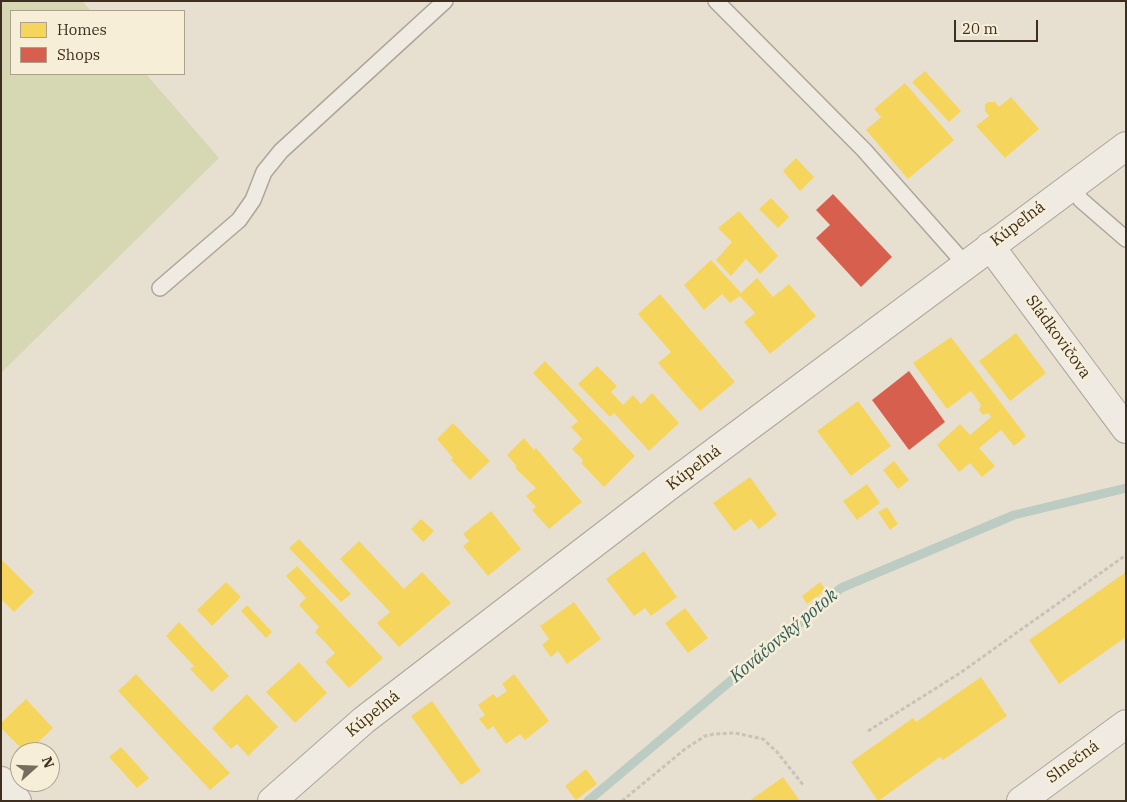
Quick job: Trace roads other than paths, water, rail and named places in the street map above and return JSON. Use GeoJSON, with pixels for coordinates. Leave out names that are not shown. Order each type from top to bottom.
{"type":"FeatureCollection","features":[{"type":"Feature","properties":{"kind":"street","name":"Kúpeľná"},"geometry":{"type":"LineString","coordinates":[[272,801],[364,720],[670,486],[1070,185],[1126,146]]}},
{"type":"Feature","properties":{"kind":"street","name":"Sládkovičova"},"geometry":{"type":"LineString","coordinates":[[990,246],[1126,429]]}},
{"type":"Feature","properties":{"kind":"street","name":"Slnečná"},"geometry":{"type":"LineString","coordinates":[[1021,801],[1126,724]]}},
{"type":"Feature","properties":{"kind":"street"},"geometry":{"type":"LineString","coordinates":[[1,781],[17,801]]}},
{"type":"Feature","properties":{"kind":"lane"},"geometry":{"type":"LineString","coordinates":[[160,288],[239,220],[253,200],[264,172],[281,150],[444,1]]}},
{"type":"Feature","properties":{"kind":"lane"},"geometry":{"type":"LineString","coordinates":[[716,1],[864,150],[965,264]]}},
{"type":"Feature","properties":{"kind":"lane"},"geometry":{"type":"LineString","coordinates":[[1070,185],[1082,200],[1126,239]]}},
{"type":"Feature","properties":{"kind":"waterway","name":"Kováčovský potok"},"geometry":{"type":"LineString","coordinates":[[588,801],[841,588],[1014,515],[1126,488]]}}]}
